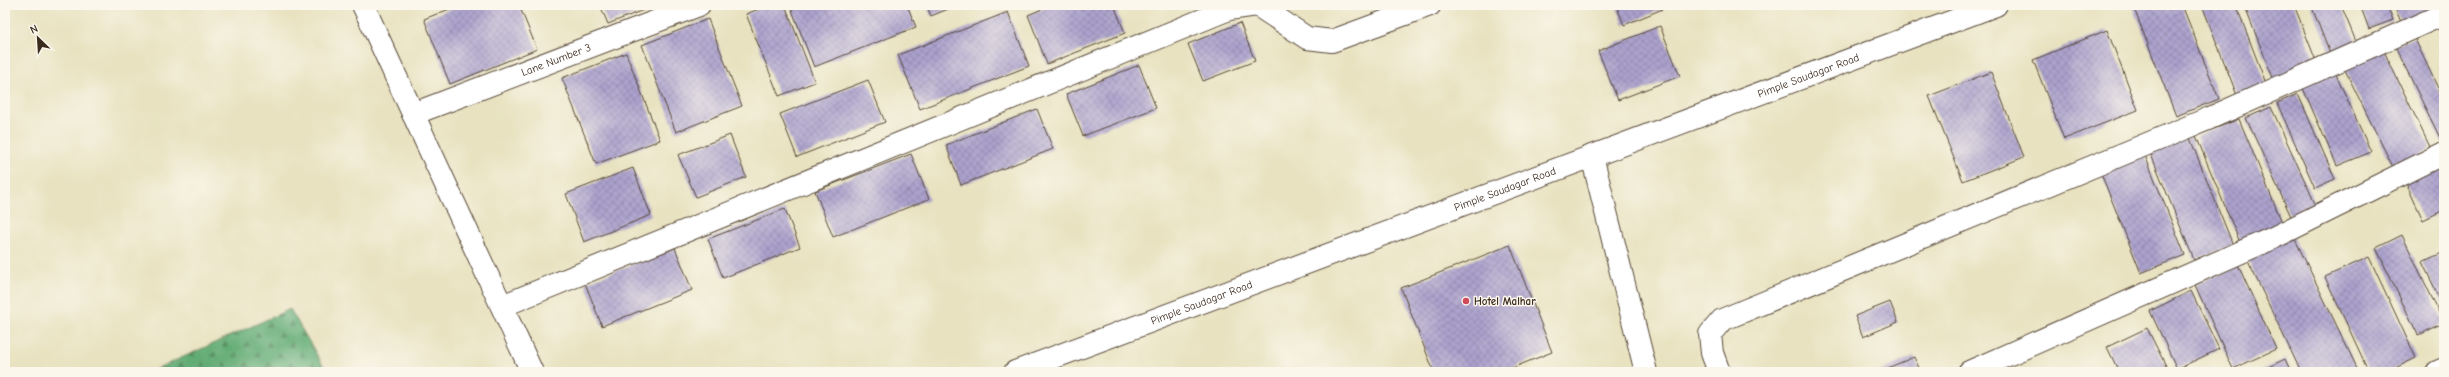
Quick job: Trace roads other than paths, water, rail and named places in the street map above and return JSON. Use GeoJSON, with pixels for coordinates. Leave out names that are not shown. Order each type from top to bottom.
{"type":"FeatureCollection","features":[{"type":"Feature","properties":{"kind":"street"},"geometry":{"type":"LineString","coordinates":[[363,5],[532,372]]}},
{"type":"Feature","properties":{"kind":"street","name":"Lane Number 3"},"geometry":{"type":"LineString","coordinates":[[413,114],[699,5]]}},
{"type":"Feature","properties":{"kind":"street"},"geometry":{"type":"LineString","coordinates":[[502,306],[1229,9],[1257,5],[1307,38],[1332,40],[1430,5]]}},
{"type":"Feature","properties":{"kind":"street","name":"Pimple Saudagar Road"},"geometry":{"type":"LineString","coordinates":[[1015,372],[1996,5]]}},
{"type":"Feature","properties":{"kind":"street"},"geometry":{"type":"LineString","coordinates":[[1719,372],[1712,353],[1710,334],[1722,320],[2217,115],[2444,14]]}},
{"type":"Feature","properties":{"kind":"street"},"geometry":{"type":"LineString","coordinates":[[1969,372],[2273,238],[2444,153]]}},
{"type":"Feature","properties":{"kind":"street"},"geometry":{"type":"LineString","coordinates":[[1592,156],[1646,372]]}},
{"type":"Feature","properties":{"kind":"street"},"geometry":{"type":"LineString","coordinates":[[2437,372],[2444,369]]}},
{"type":"Feature","properties":{"kind":"place","name":"Hotel Malhar"},"geometry":{"type":"Point","coordinates":[1466,301]}}]}
